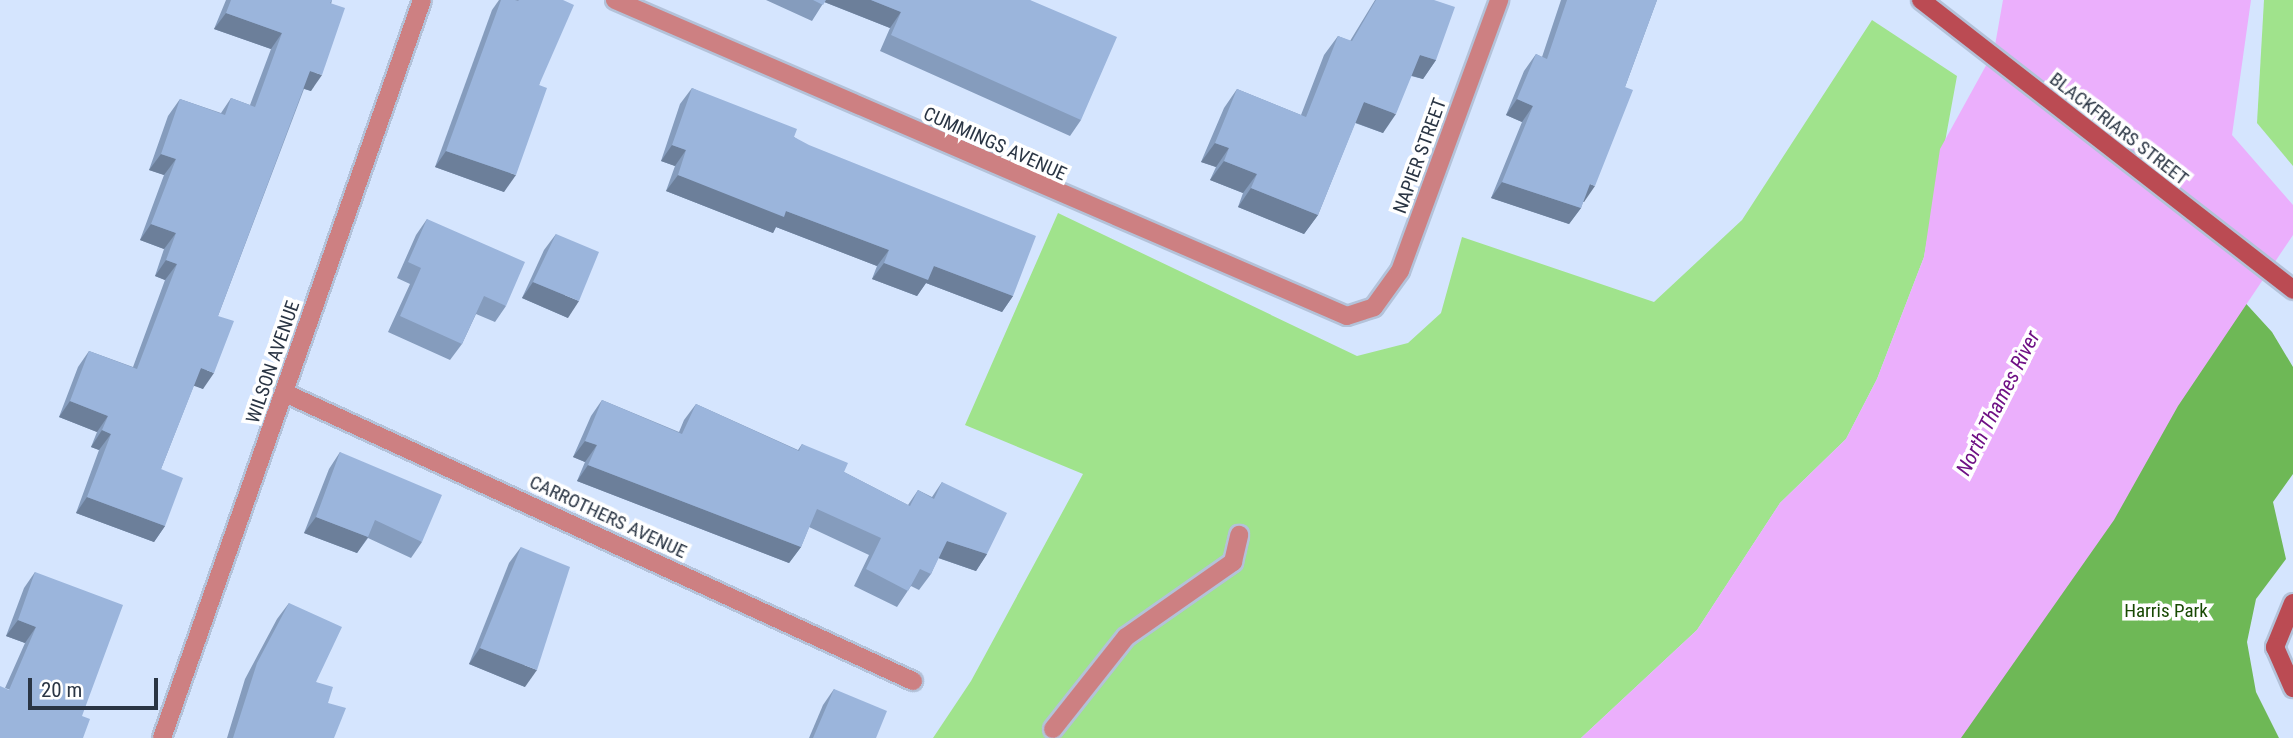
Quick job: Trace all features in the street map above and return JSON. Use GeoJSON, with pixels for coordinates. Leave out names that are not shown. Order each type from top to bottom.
{"type":"FeatureCollection","features":[{"type":"Feature","properties":{"kind":"street","name":"WILSON AVENUE"},"geometry":{"type":"LineString","coordinates":[[162,738],[422,0]]}},
{"type":"Feature","properties":{"kind":"street","name":"CUMMINGS AVENUE"},"geometry":{"type":"LineString","coordinates":[[615,0],[1301,302],[1332,314],[1361,313]]}},
{"type":"Feature","properties":{"kind":"street","name":"NAPIER STREET"},"geometry":{"type":"LineString","coordinates":[[1361,313],[1386,295],[1400,271],[1499,0]]}},
{"type":"Feature","properties":{"kind":"street","name":"BLACKFRIARS STREET"},"geometry":{"type":"LineString","coordinates":[[1921,0],[2293,290]]}},
{"type":"Feature","properties":{"kind":"street","name":"CARROTHERS AVENUE"},"geometry":{"type":"LineString","coordinates":[[285,393],[913,681]]}},
{"type":"Feature","properties":{"kind":"street"},"geometry":{"type":"LineString","coordinates":[[1053,729],[1126,637],[1233,562],[1239,535]]}},
{"type":"Feature","properties":{"kind":"street"},"geometry":{"type":"LineString","coordinates":[[2293,603],[2275,647],[2293,688]]}},
{"type":"Feature","properties":{"kind":"green space"},"geometry":{"type":"Polygon","coordinates":[[[2264,0],[2293,0],[2293,166],[2257,123],[2264,0]]]}},
{"type":"Feature","properties":{"kind":"green space"},"geometry":{"type":"Polygon","coordinates":[[[1872,20],[1957,76],[1924,257],[1877,379],[1846,439],[1780,503],[1697,630],[1581,738],[933,738],[971,681],[1083,474],[965,425],[1058,213],[1357,356],[1408,343],[1441,313],[1462,237],[1654,302],[1742,220],[1872,20]]]}},
{"type":"Feature","properties":{"kind":"green space","name":"Harris Park"},"geometry":{"type":"Polygon","coordinates":[[[2229,285],[2272,332],[2293,367],[2293,474],[2273,502],[2286,559],[2256,599],[2247,642],[2256,692],[2279,738],[1948,738],[2229,285]]]}},
{"type":"Feature","properties":{"kind":"water","name":"North Thames River"},"geometry":{"type":"Polygon","coordinates":[[[2003,0],[2251,0],[2232,135],[2293,205],[2293,235],[2178,406],[2114,520],[1961,738],[1581,738],[1697,630],[1780,503],[1846,439],[1877,379],[1924,257],[1940,149],[1994,51],[2003,0]]]}},
{"type":"Feature","properties":{"kind":"building"},"geometry":{"type":"Polygon","coordinates":[[[231,0],[332,0],[330,3],[345,8],[322,75],[310,71],[218,316],[234,321],[214,373],[201,368],[161,469],[183,478],[165,526],[87,497],[111,434],[102,430],[108,416],[70,401],[89,351],[137,369],[177,264],[166,260],[176,233],[151,224],[176,159],[161,154],[180,99],[225,115],[231,98],[255,107],[282,33],[226,13],[231,0]]]}},
{"type":"Feature","properties":{"kind":"building"},"geometry":{"type":"Polygon","coordinates":[[[501,0],[563,0],[574,5],[539,85],[547,88],[516,175],[446,151],[501,0]]]}},
{"type":"Feature","properties":{"kind":"building"},"geometry":{"type":"Polygon","coordinates":[[[813,0],[826,0],[823,5],[813,0]]]}},
{"type":"Feature","properties":{"kind":"building"},"geometry":{"type":"Polygon","coordinates":[[[871,0],[1030,0],[1117,37],[1081,120],[891,35],[901,12],[871,0]]]}},
{"type":"Feature","properties":{"kind":"building"},"geometry":{"type":"Polygon","coordinates":[[[1376,0],[1434,0],[1455,7],[1436,60],[1420,55],[1396,114],[1364,102],[1318,215],[1251,188],[1257,174],[1224,161],[1229,148],[1215,143],[1237,89],[1306,117],[1338,36],[1352,41],[1376,0]]]}},
{"type":"Feature","properties":{"kind":"building"},"geometry":{"type":"Polygon","coordinates":[[[1567,0],[1657,0],[1625,87],[1633,90],[1595,186],[1590,184],[1581,208],[1502,182],[1533,106],[1517,99],[1536,54],[1547,59],[1567,0]]]}},
{"type":"Feature","properties":{"kind":"building"},"geometry":{"type":"Polygon","coordinates":[[[692,88],[797,129],[794,137],[809,145],[1036,236],[1013,296],[934,266],[928,280],[884,263],[889,250],[786,211],[784,217],[678,175],[686,150],[672,145],[692,88]]]}},
{"type":"Feature","properties":{"kind":"building"},"geometry":{"type":"Polygon","coordinates":[[[427,219],[525,262],[506,306],[484,296],[462,344],[400,316],[421,268],[408,262],[427,219]]]}},
{"type":"Feature","properties":{"kind":"building"},"geometry":{"type":"Polygon","coordinates":[[[556,234],[599,252],[579,301],[533,282],[556,234]]]}},
{"type":"Feature","properties":{"kind":"building"},"geometry":{"type":"Polygon","coordinates":[[[602,400],[682,434],[696,404],[799,451],[802,444],[848,463],[844,472],[910,506],[918,490],[934,499],[942,482],[1007,513],[987,554],[947,541],[931,574],[920,569],[908,591],[866,569],[881,538],[817,509],[801,547],[588,465],[597,445],[585,441],[602,400]]]}},
{"type":"Feature","properties":{"kind":"building"},"geometry":{"type":"Polygon","coordinates":[[[340,452],[442,495],[422,542],[375,520],[368,537],[316,517],[340,452]]]}},
{"type":"Feature","properties":{"kind":"building"},"geometry":{"type":"Polygon","coordinates":[[[521,547],[570,567],[537,670],[480,648],[521,547]]]}},
{"type":"Feature","properties":{"kind":"building"},"geometry":{"type":"Polygon","coordinates":[[[35,572],[123,605],[82,716],[90,719],[83,738],[0,738],[0,686],[9,690],[36,627],[18,620],[35,572]]]}},
{"type":"Feature","properties":{"kind":"building"},"geometry":{"type":"Polygon","coordinates":[[[289,603],[342,627],[316,682],[333,687],[328,703],[346,708],[334,738],[233,738],[257,663],[289,603]]]}},
{"type":"Feature","properties":{"kind":"building"},"geometry":{"type":"Polygon","coordinates":[[[834,689],[887,711],[876,738],[813,738],[834,689]]]}}]}
